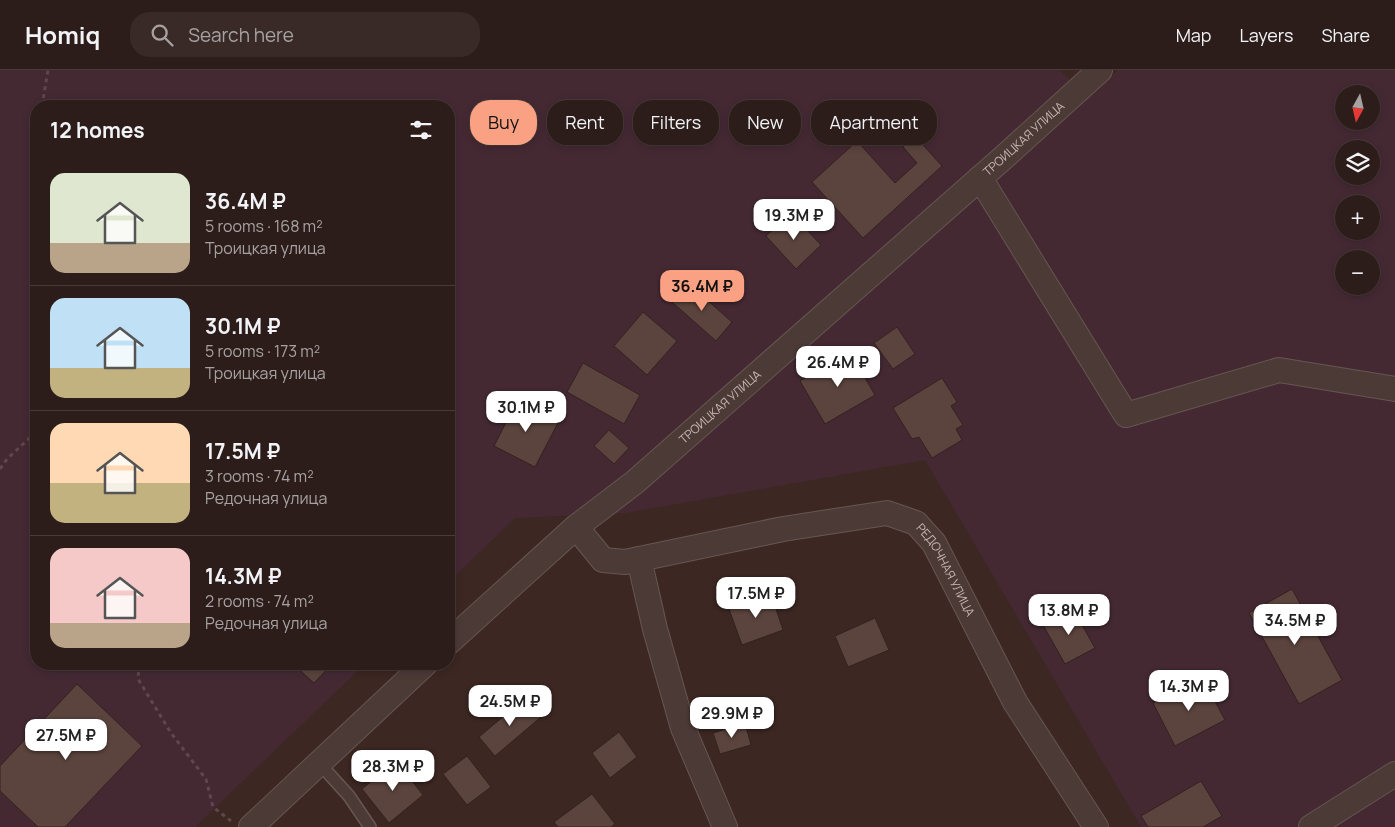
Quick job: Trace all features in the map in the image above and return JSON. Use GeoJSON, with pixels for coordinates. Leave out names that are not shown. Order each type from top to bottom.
{"type":"FeatureCollection","features":[{"type":"Feature","properties":{"kind":"street","name":"ТРОИЦКАЯ УЛИЦА"},"geometry":{"type":"LineString","coordinates":[[455,637],[576,526],[634,482],[1100,70]]}},
{"type":"Feature","properties":{"kind":"street"},"geometry":{"type":"LineString","coordinates":[[980,178],[1126,416],[1279,370],[1395,389]]}},
{"type":"Feature","properties":{"kind":"street","name":"РЕДОЧНАЯ УЛИЦА"},"geometry":{"type":"LineString","coordinates":[[576,526],[602,560],[624,562],[782,529],[887,513],[916,523],[934,543],[1015,702],[1096,827]]}},
{"type":"Feature","properties":{"kind":"street"},"geometry":{"type":"LineString","coordinates":[[639,559],[655,629],[683,728],[725,827]]}},
{"type":"Feature","properties":{"kind":"street"},"geometry":{"type":"LineString","coordinates":[[242,825],[320,764],[420,670]]}},
{"type":"Feature","properties":{"kind":"street"},"geometry":{"type":"LineString","coordinates":[[1310,827],[1395,774]]}},
{"type":"Feature","properties":{"kind":"lane"},"geometry":{"type":"LineString","coordinates":[[320,764],[349,796],[370,827]]}},
{"type":"Feature","properties":{"kind":"path"},"geometry":{"type":"LineString","coordinates":[[43,100],[48,70]]}},
{"type":"Feature","properties":{"kind":"path"},"geometry":{"type":"LineString","coordinates":[[0,469],[7,459],[30,438]]}},
{"type":"Feature","properties":{"kind":"path"},"geometry":{"type":"LineString","coordinates":[[139,670],[138,679],[171,732],[206,779],[213,807],[242,825]]}},
{"type":"Feature","properties":{"kind":"shaded area"},"geometry":{"type":"Polygon","coordinates":[[[0,70],[1059,70],[1090,97],[1118,70],[1395,70],[1395,827],[1141,827],[925,460],[626,513],[515,518],[455,576],[455,100],[30,100],[30,670],[359,670],[195,827],[0,827],[0,70]]]}},
{"type":"Feature","properties":{"kind":"building"},"geometry":{"type":"Polygon","coordinates":[[[853,145],[861,145],[895,183],[917,163],[903,147],[905,145],[923,145],[942,166],[863,238],[812,182],[853,145]]]}},
{"type":"Feature","properties":{"kind":"building"},"geometry":{"type":"Polygon","coordinates":[[[791,213],[821,245],[796,269],[766,236],[791,213]]]}},
{"type":"Feature","properties":{"kind":"building"},"geometry":{"type":"Polygon","coordinates":[[[688,283],[732,322],[716,341],[672,302],[688,283]]]}},
{"type":"Feature","properties":{"kind":"building"},"geometry":{"type":"Polygon","coordinates":[[[643,312],[677,341],[647,375],[614,346],[643,312]]]}},
{"type":"Feature","properties":{"kind":"building"},"geometry":{"type":"Polygon","coordinates":[[[897,327],[915,354],[893,369],[874,343],[897,327]]]}},
{"type":"Feature","properties":{"kind":"building"},"geometry":{"type":"Polygon","coordinates":[[[850,352],[875,395],[825,424],[800,381],[850,352]]]}},
{"type":"Feature","properties":{"kind":"building"},"geometry":{"type":"Polygon","coordinates":[[[583,363],[640,395],[624,424],[567,392],[583,363]]]}},
{"type":"Feature","properties":{"kind":"building"},"geometry":{"type":"Polygon","coordinates":[[[942,378],[957,402],[951,406],[963,425],[956,429],[962,440],[932,458],[919,437],[912,439],[893,408],[942,378]]]}},
{"type":"Feature","properties":{"kind":"building"},"geometry":{"type":"Polygon","coordinates":[[[518,399],[559,421],[535,467],[494,446],[518,399]]]}},
{"type":"Feature","properties":{"kind":"building"},"geometry":{"type":"Polygon","coordinates":[[[609,430],[629,448],[614,464],[594,446],[609,430]]]}},
{"type":"Feature","properties":{"kind":"building"},"geometry":{"type":"Polygon","coordinates":[[[1292,589],[1342,680],[1299,704],[1249,613],[1292,589]]]}},
{"type":"Feature","properties":{"kind":"building"},"geometry":{"type":"Polygon","coordinates":[[[771,594],[783,630],[742,645],[729,609],[771,594]]]}},
{"type":"Feature","properties":{"kind":"building"},"geometry":{"type":"Polygon","coordinates":[[[1073,609],[1095,648],[1065,664],[1043,625],[1073,609]]]}},
{"type":"Feature","properties":{"kind":"building"},"geometry":{"type":"Polygon","coordinates":[[[875,618],[889,650],[848,667],[835,636],[875,618]]]}},
{"type":"Feature","properties":{"kind":"building"},"geometry":{"type":"Polygon","coordinates":[[[300,670],[326,670],[314,683],[300,670]]]}},
{"type":"Feature","properties":{"kind":"building"},"geometry":{"type":"Polygon","coordinates":[[[1202,677],[1225,720],[1175,746],[1153,703],[1202,677]]]}},
{"type":"Feature","properties":{"kind":"building"},"geometry":{"type":"Polygon","coordinates":[[[77,684],[142,746],[65,827],[38,827],[0,791],[0,766],[77,684]]]}},
{"type":"Feature","properties":{"kind":"building"},"geometry":{"type":"Polygon","coordinates":[[[525,698],[541,717],[495,756],[479,737],[525,698]]]}},
{"type":"Feature","properties":{"kind":"building"},"geometry":{"type":"Polygon","coordinates":[[[745,723],[751,745],[720,754],[713,733],[745,723]]]}},
{"type":"Feature","properties":{"kind":"building"},"geometry":{"type":"Polygon","coordinates":[[[619,732],[637,757],[610,778],[592,753],[619,732]]]}},
{"type":"Feature","properties":{"kind":"building"},"geometry":{"type":"Polygon","coordinates":[[[467,756],[491,787],[467,805],[443,774],[467,756]]]}},
{"type":"Feature","properties":{"kind":"building"},"geometry":{"type":"Polygon","coordinates":[[[396,761],[423,795],[389,823],[362,789],[396,761]]]}},
{"type":"Feature","properties":{"kind":"building"},"geometry":{"type":"Polygon","coordinates":[[[1201,781],[1222,816],[1203,827],[1148,827],[1141,816],[1201,781]]]}},
{"type":"Feature","properties":{"kind":"building"},"geometry":{"type":"Polygon","coordinates":[[[592,794],[615,824],[611,827],[558,827],[554,822],[592,794]]]}}]}
